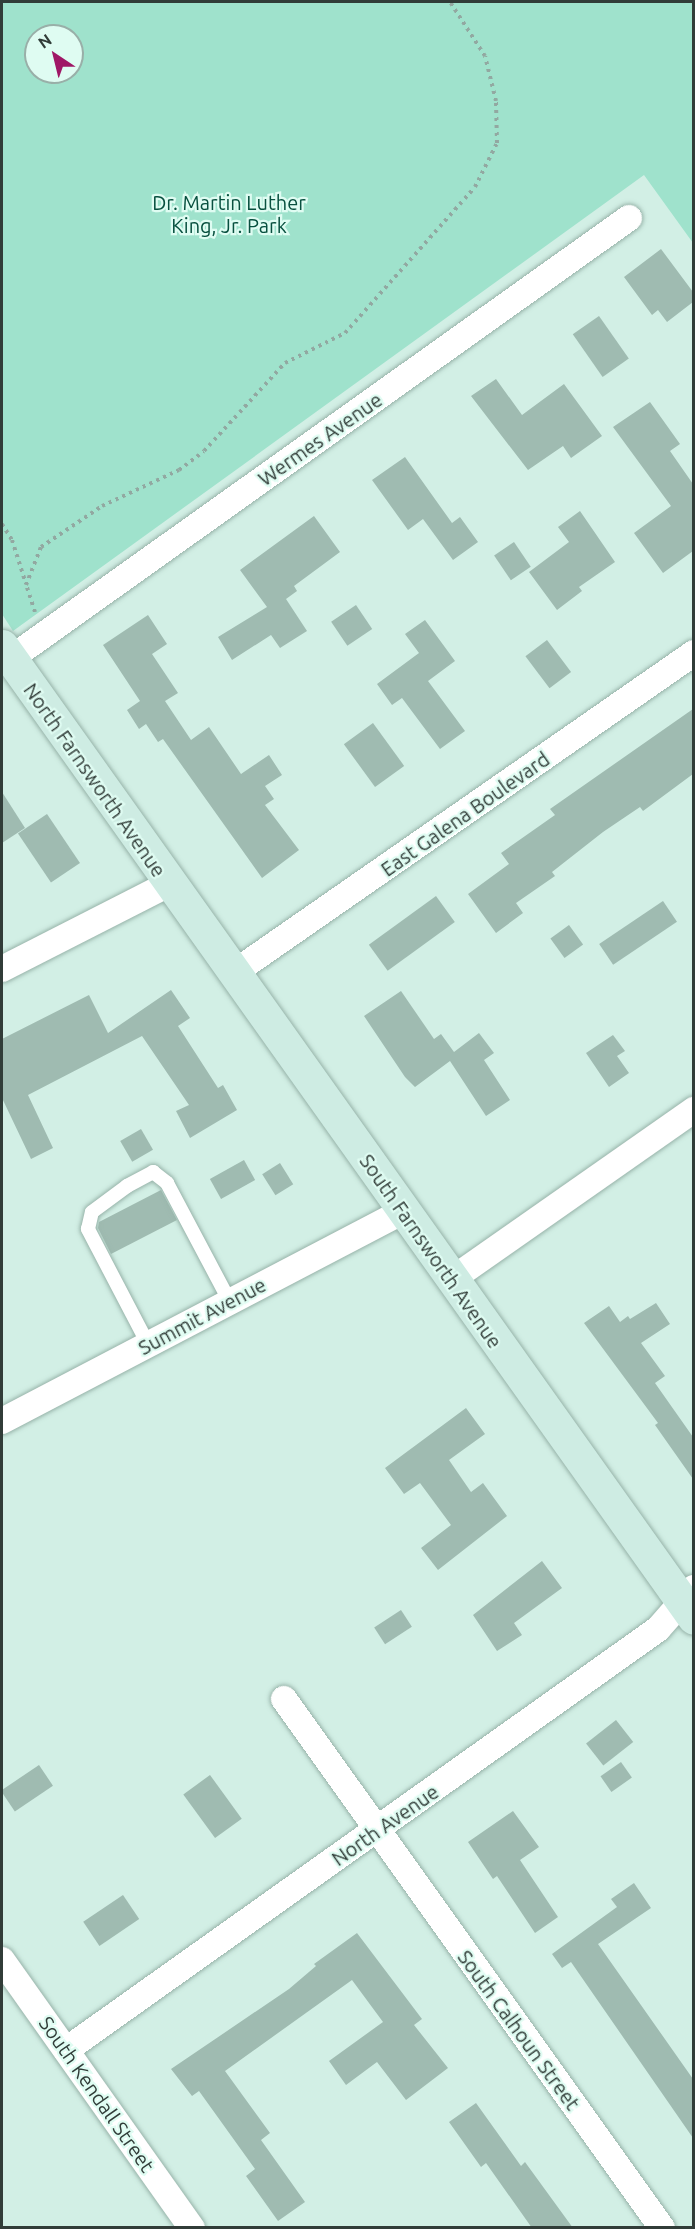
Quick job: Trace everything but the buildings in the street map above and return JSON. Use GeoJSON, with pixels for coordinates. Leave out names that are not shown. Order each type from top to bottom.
{"type":"FeatureCollection","features":[{"type":"Feature","properties":{"kind":"street","name":"Wermes Avenue"},"geometry":{"type":"LineString","coordinates":[[6,652],[44,634],[629,219]]}},
{"type":"Feature","properties":{"kind":"street","name":"North Farnsworth Avenue"},"geometry":{"type":"LineString","coordinates":[[6,652],[169,884]]}},
{"type":"Feature","properties":{"kind":"street","name":"East Galena Boulevard"},"geometry":{"type":"LineString","coordinates":[[235,972],[693,653]]}},
{"type":"Feature","properties":{"kind":"street"},"geometry":{"type":"LineString","coordinates":[[2,969],[169,884]]}},
{"type":"Feature","properties":{"kind":"street","name":"South Farnsworth Avenue"},"geometry":{"type":"LineString","coordinates":[[169,884],[235,972],[451,1280],[690,1603]]}},
{"type":"Feature","properties":{"kind":"street"},"geometry":{"type":"LineString","coordinates":[[451,1280],[693,1110]]}},
{"type":"Feature","properties":{"kind":"street","name":"Summit Avenue"},"geometry":{"type":"LineString","coordinates":[[2,1421],[402,1212]]}},
{"type":"Feature","properties":{"kind":"street","name":"North Avenue"},"geometry":{"type":"LineString","coordinates":[[66,2050],[376,1832],[658,1629],[690,1603]]}},
{"type":"Feature","properties":{"kind":"street","name":"South Calhoun Street"},"geometry":{"type":"LineString","coordinates":[[284,1699],[376,1832],[662,2228]]}},
{"type":"Feature","properties":{"kind":"street","name":"South Kendall Street"},"geometry":{"type":"LineString","coordinates":[[2,1960],[192,2228]]}},
{"type":"Feature","properties":{"kind":"lane"},"geometry":{"type":"LineString","coordinates":[[148,1344],[101,1259],[88,1229],[92,1212],[127,1186],[153,1172],[167,1183],[230,1302]]}},
{"type":"Feature","properties":{"kind":"path"},"geometry":{"type":"LineString","coordinates":[[26,585],[41,547],[102,506],[180,470],[228,428],[267,378],[285,363],[345,333],[475,187],[497,142],[496,101],[485,56],[450,2]]}},
{"type":"Feature","properties":{"kind":"path"},"geometry":{"type":"LineString","coordinates":[[2,524],[12,540],[44,634]]}},
{"type":"Feature","properties":{"kind":"green space","name":"Dr. Martin Luther King, Jr. Park"},"geometry":{"type":"Polygon","coordinates":[[[2,2],[693,2],[693,243],[644,175],[13,631],[2,614],[2,2]]]}}]}
